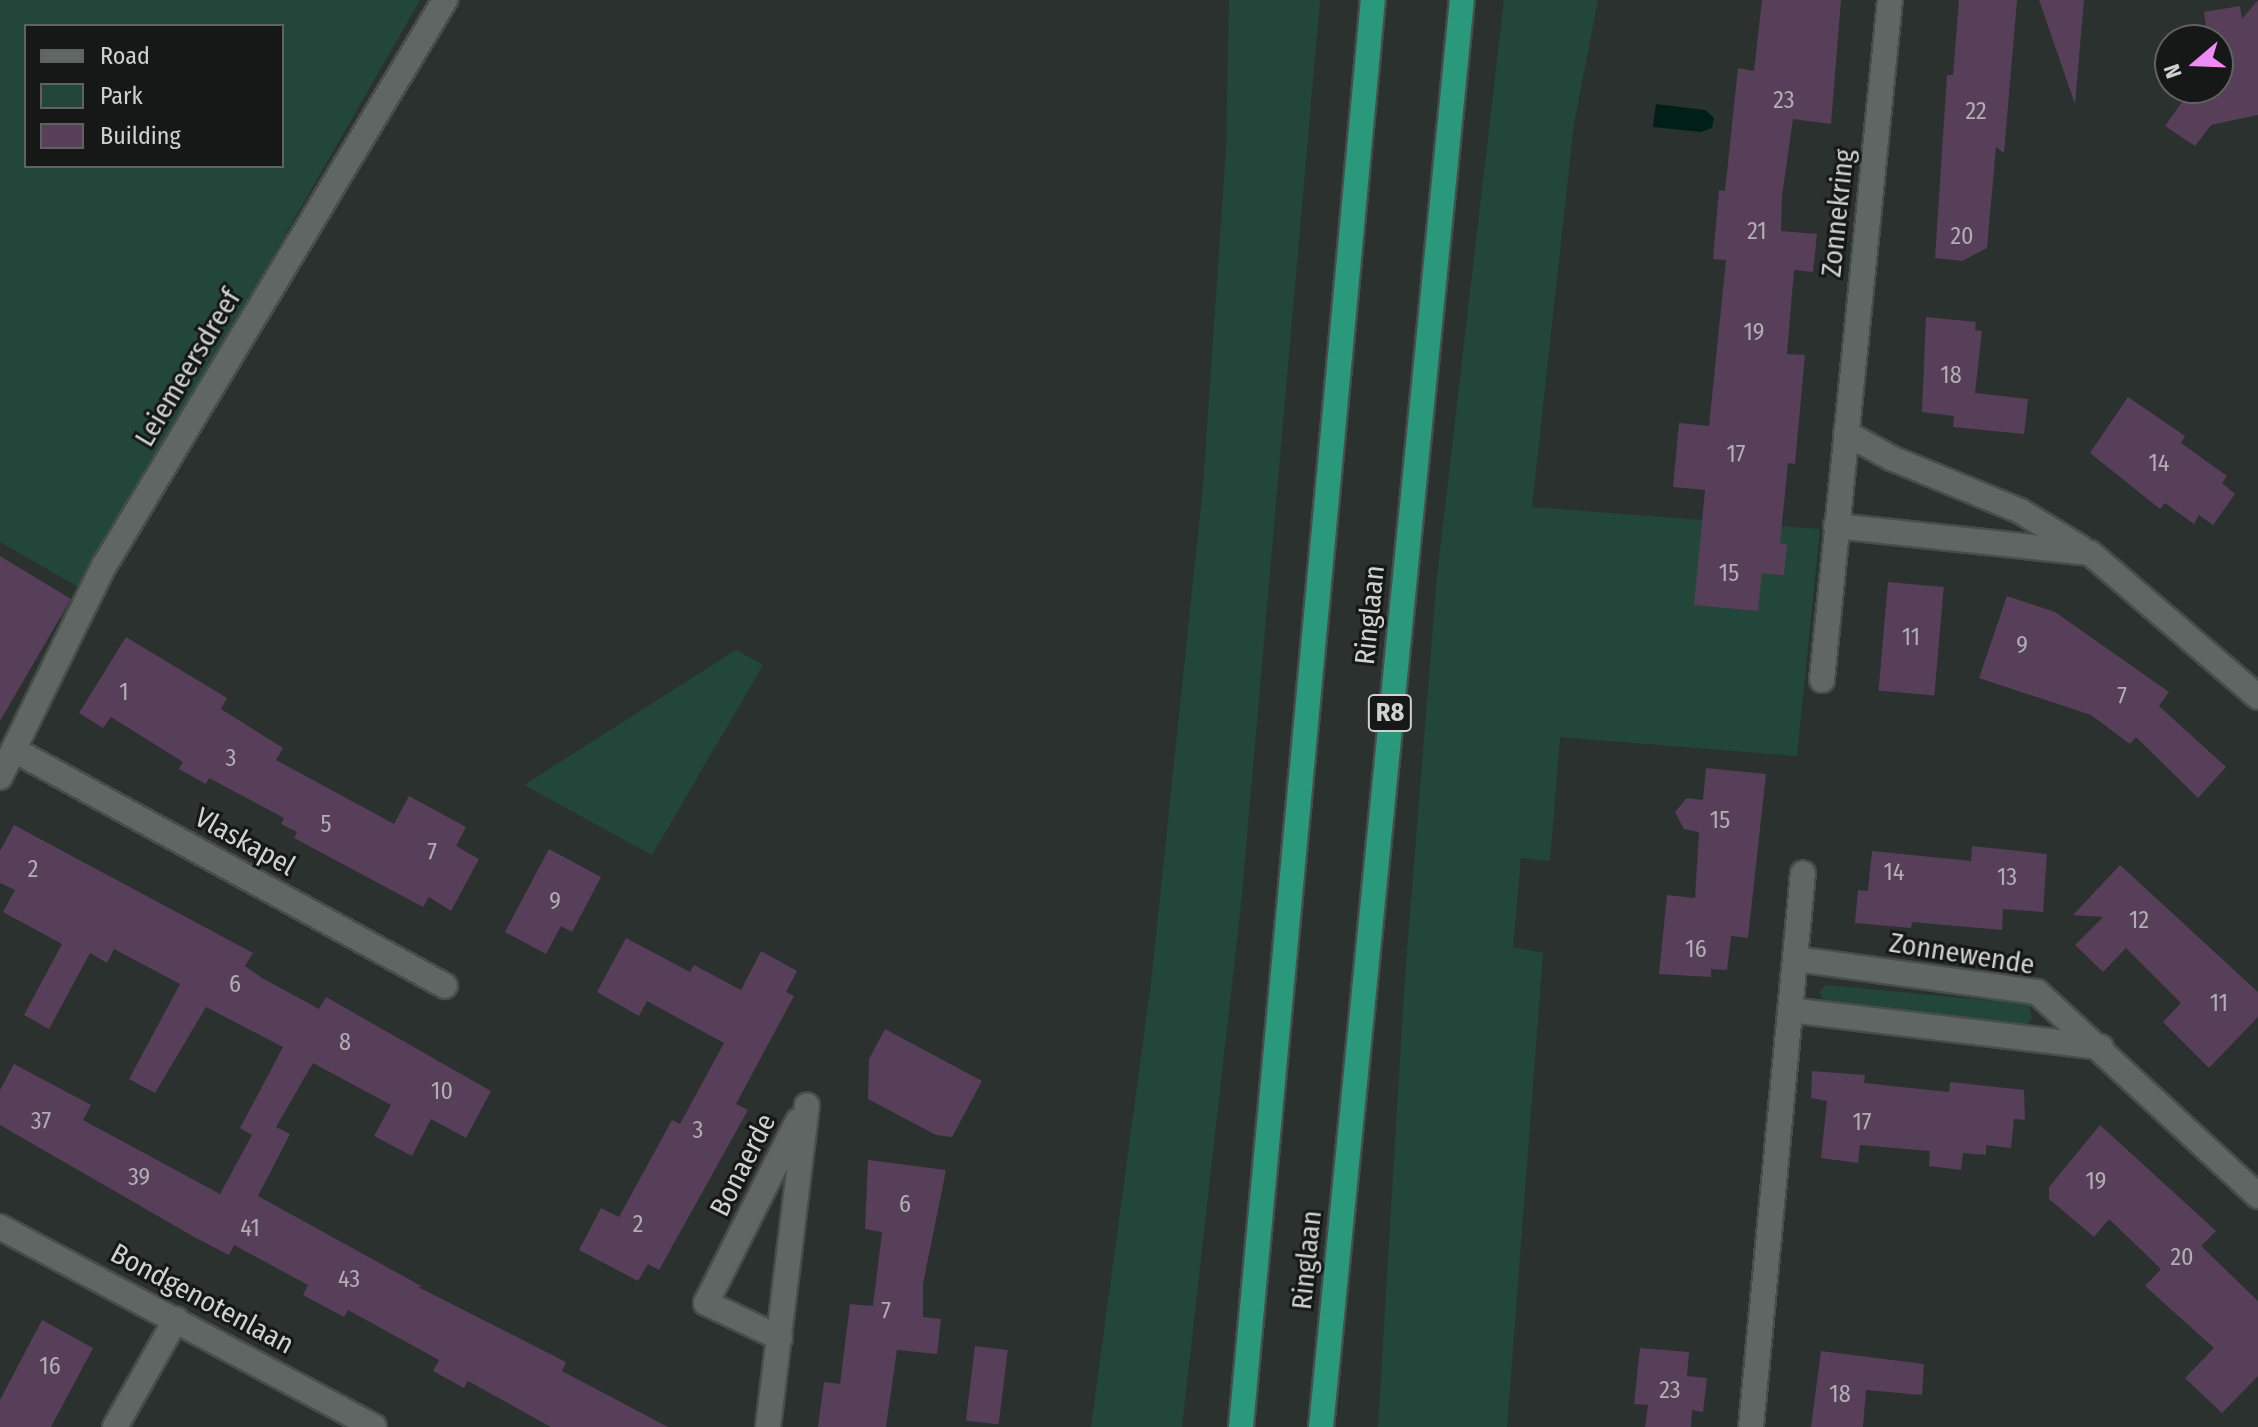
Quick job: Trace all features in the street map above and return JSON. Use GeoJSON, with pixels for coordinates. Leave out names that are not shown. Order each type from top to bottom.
{"type":"FeatureCollection","features":[{"type":"Feature","properties":{"kind":"highway","name":"Ringlaan"},"geometry":{"type":"LineString","coordinates":[[1241,1427],[1373,0]]}},
{"type":"Feature","properties":{"kind":"highway","name":"Ringlaan"},"geometry":{"type":"LineString","coordinates":[[1321,1427],[1462,0]]}},
{"type":"Feature","properties":{"kind":"street","name":"Leiemeersdreef"},"geometry":{"type":"LineString","coordinates":[[0,777],[16,751],[56,655],[104,566],[445,0]]}},
{"type":"Feature","properties":{"kind":"street","name":"Zonnekring"},"geometry":{"type":"LineString","coordinates":[[1822,680],[1890,0]]}},
{"type":"Feature","properties":{"kind":"street"},"geometry":{"type":"LineString","coordinates":[[1846,433],[1891,458],[2020,511],[2090,553],[2258,697]]}},
{"type":"Feature","properties":{"kind":"street"},"geometry":{"type":"LineString","coordinates":[[1836,526],[2090,553]]}},
{"type":"Feature","properties":{"kind":"street","name":"Vlaskapel"},"geometry":{"type":"LineString","coordinates":[[16,751],[445,986]]}},
{"type":"Feature","properties":{"kind":"street"},"geometry":{"type":"LineString","coordinates":[[1751,1427],[1803,873]]}},
{"type":"Feature","properties":{"kind":"street","name":"Zonnewende"},"geometry":{"type":"LineString","coordinates":[[1796,959],[2037,992],[2101,1047],[2258,1196]]}},
{"type":"Feature","properties":{"kind":"street"},"geometry":{"type":"LineString","coordinates":[[1790,1015],[2101,1047]]}},
{"type":"Feature","properties":{"kind":"street","name":"Bonaerde"},"geometry":{"type":"LineString","coordinates":[[768,1427],[780,1338],[807,1105],[706,1303],[780,1338]]}},
{"type":"Feature","properties":{"kind":"street","name":"Bondgenotenlaan"},"geometry":{"type":"LineString","coordinates":[[0,1227],[374,1427]]}},
{"type":"Feature","properties":{"kind":"street"},"geometry":{"type":"LineString","coordinates":[[115,1427],[176,1319]]}},
{"type":"Feature","properties":{"kind":"green space"},"geometry":{"type":"Polygon","coordinates":[[[0,0],[420,0],[82,589],[0,542],[0,0]]]}},
{"type":"Feature","properties":{"kind":"green space"},"geometry":{"type":"Polygon","coordinates":[[[1229,0],[1320,0],[1241,904],[1182,1427],[1091,1427],[1151,983],[1203,486],[1226,150],[1229,0]]]}},
{"type":"Feature","properties":{"kind":"green space"},"geometry":{"type":"Polygon","coordinates":[[[1504,0],[1598,0],[1574,123],[1532,507],[1820,529],[1797,756],[1560,737],[1550,861],[1521,858],[1513,947],[1543,953],[1507,1427],[1378,1427],[1405,976],[1437,576],[1504,0]]]}},
{"type":"Feature","properties":{"kind":"green space"},"geometry":{"type":"Polygon","coordinates":[[[736,650],[763,665],[652,855],[524,785],[736,650]]]}},
{"type":"Feature","properties":{"kind":"green space"},"geometry":{"type":"Polygon","coordinates":[[[1825,985],[2029,1004],[2032,1018],[2026,1027],[1826,1004],[1820,992],[1825,985]]]}},
{"type":"Feature","properties":{"kind":"shaded area"},"geometry":{"type":"Polygon","coordinates":[[[1656,104],[1705,110],[1714,118],[1712,128],[1701,132],[1653,127],[1656,104]]]}},
{"type":"Feature","properties":{"kind":"building"},"geometry":{"type":"Polygon","coordinates":[[[1762,0],[1841,0],[1831,124],[1793,119],[1782,196],[1781,231],[1817,234],[1813,272],[1794,270],[1787,354],[1805,355],[1795,464],[1788,463],[1780,544],[1787,544],[1784,575],[1762,573],[1758,611],[1694,605],[1705,490],[1673,487],[1679,423],[1709,426],[1726,260],[1713,259],[1719,190],[1725,191],[1738,68],[1754,71],[1762,0]]]}},
{"type":"Feature","properties":{"kind":"building"},"geometry":{"type":"Polygon","coordinates":[[[1959,0],[2017,0],[2004,153],[1996,147],[1987,248],[1962,261],[1935,258],[1947,75],[1953,75],[1959,0]]]}},
{"type":"Feature","properties":{"kind":"building"},"geometry":{"type":"Polygon","coordinates":[[[2039,0],[2084,0],[2075,104],[2039,0]]]}},
{"type":"Feature","properties":{"kind":"building"},"geometry":{"type":"Polygon","coordinates":[[[2258,0],[2258,115],[2211,125],[2195,146],[2165,126],[2181,104],[2234,104],[2234,24],[2206,24],[2204,12],[2240,6],[2242,19],[2258,0]]]}},
{"type":"Feature","properties":{"kind":"building"},"geometry":{"type":"Polygon","coordinates":[[[1926,317],[1976,322],[1975,330],[1982,331],[1975,393],[2028,399],[2024,434],[1953,427],[1954,416],[1922,412],[1926,317]]]}},
{"type":"Feature","properties":{"kind":"building"},"geometry":{"type":"Polygon","coordinates":[[[2128,397],[2185,436],[2181,443],[2227,476],[2222,483],[2235,494],[2213,525],[2199,515],[2194,524],[2165,503],[2160,509],[2090,453],[2128,397]]]}},
{"type":"Feature","properties":{"kind":"building"},"geometry":{"type":"Polygon","coordinates":[[[0,556],[71,599],[0,721],[0,556]]]}},
{"type":"Feature","properties":{"kind":"building"},"geometry":{"type":"Polygon","coordinates":[[[1888,582],[1944,587],[1934,695],[1879,691],[1888,582]]]}},
{"type":"Feature","properties":{"kind":"building"},"geometry":{"type":"Polygon","coordinates":[[[2007,596],[2055,612],[2169,692],[2159,706],[2226,767],[2198,798],[2136,737],[2130,744],[2091,715],[1979,678],[2007,596]]]}},
{"type":"Feature","properties":{"kind":"building"},"geometry":{"type":"Polygon","coordinates":[[[126,637],[227,698],[221,709],[283,748],[276,760],[394,824],[409,796],[466,827],[456,846],[479,859],[451,911],[429,897],[423,907],[294,838],[297,832],[281,824],[284,818],[209,778],[206,784],[179,769],[183,762],[111,717],[103,728],[79,713],[126,637]]]}},
{"type":"Feature","properties":{"kind":"building"},"geometry":{"type":"Polygon","coordinates":[[[1706,768],[1766,774],[1748,938],[1731,936],[1727,970],[1711,969],[1711,977],[1659,974],[1667,895],[1695,898],[1699,832],[1684,829],[1675,812],[1687,798],[1703,800],[1706,768]]]}},
{"type":"Feature","properties":{"kind":"building"},"geometry":{"type":"Polygon","coordinates":[[[14,825],[253,953],[245,966],[262,978],[319,1009],[326,997],[491,1091],[466,1138],[431,1119],[412,1156],[374,1136],[391,1105],[313,1063],[276,1127],[290,1134],[258,1196],[423,1287],[418,1287],[566,1362],[562,1371],[668,1427],[551,1427],[468,1381],[464,1388],[433,1371],[439,1360],[348,1310],[344,1317],[303,1295],[308,1285],[234,1245],[229,1255],[196,1238],[0,1125],[0,1090],[14,1064],[91,1105],[83,1120],[220,1194],[252,1135],[240,1128],[283,1047],[206,1007],[155,1093],[129,1079],[180,984],[114,949],[107,963],[90,953],[49,1029],[24,1015],[62,944],[3,912],[15,890],[0,883],[0,851],[14,825]]]}},
{"type":"Feature","properties":{"kind":"building"},"geometry":{"type":"Polygon","coordinates":[[[1972,846],[2047,854],[2043,912],[2003,909],[2002,930],[1912,922],[1911,928],[1855,923],[1858,890],[1868,891],[1872,851],[1971,861],[1972,846]]]}},
{"type":"Feature","properties":{"kind":"building"},"geometry":{"type":"Polygon","coordinates":[[[549,849],[601,877],[572,932],[561,926],[546,954],[505,932],[549,849]]]}},
{"type":"Feature","properties":{"kind":"building"},"geometry":{"type":"Polygon","coordinates":[[[2120,865],[2258,992],[2258,1017],[2209,1068],[2163,1022],[2181,1003],[2126,948],[2103,972],[2075,945],[2103,917],[2073,915],[2120,865]]]}},
{"type":"Feature","properties":{"kind":"building"},"geometry":{"type":"Polygon","coordinates":[[[626,938],[690,972],[694,965],[741,990],[761,951],[797,971],[786,992],[794,996],[736,1104],[748,1110],[659,1270],[648,1264],[638,1281],[579,1250],[601,1208],[619,1217],[672,1120],[680,1124],[724,1043],[647,1001],[639,1016],[597,992],[626,938]]]}},
{"type":"Feature","properties":{"kind":"building"},"geometry":{"type":"Polygon","coordinates":[[[885,1029],[982,1081],[952,1137],[936,1135],[868,1099],[869,1059],[885,1029]]]}},
{"type":"Feature","properties":{"kind":"building"},"geometry":{"type":"Polygon","coordinates":[[[1812,1071],[1865,1075],[1864,1083],[1949,1092],[1950,1082],[2024,1090],[2025,1120],[2014,1119],[2011,1148],[1986,1145],[1986,1155],[1963,1153],[1961,1170],[1929,1166],[1930,1151],[1860,1145],[1858,1163],[1821,1158],[1827,1101],[1811,1098],[1812,1071]]]}},
{"type":"Feature","properties":{"kind":"building"},"geometry":{"type":"Polygon","coordinates":[[[2100,1125],[2216,1231],[2201,1246],[2258,1301],[2258,1376],[2222,1413],[2185,1378],[2214,1348],[2145,1286],[2161,1269],[2109,1219],[2094,1237],[2049,1199],[2049,1187],[2100,1125]]]}},
{"type":"Feature","properties":{"kind":"building"},"geometry":{"type":"Polygon","coordinates":[[[868,1160],[946,1170],[923,1284],[923,1317],[941,1319],[937,1354],[897,1350],[886,1427],[818,1427],[824,1382],[840,1384],[850,1304],[873,1306],[882,1232],[865,1229],[868,1160]]]}},
{"type":"Feature","properties":{"kind":"building"},"geometry":{"type":"Polygon","coordinates":[[[42,1320],[93,1348],[51,1427],[0,1427],[0,1400],[42,1320]]]}},
{"type":"Feature","properties":{"kind":"building"},"geometry":{"type":"Polygon","coordinates":[[[975,1346],[1008,1350],[999,1424],[966,1420],[975,1346]]]}},
{"type":"Feature","properties":{"kind":"building"},"geometry":{"type":"Polygon","coordinates":[[[1640,1348],[1689,1352],[1687,1376],[1707,1378],[1703,1412],[1692,1410],[1691,1427],[1645,1427],[1648,1405],[1634,1404],[1640,1348]]]}},
{"type":"Feature","properties":{"kind":"building"},"geometry":{"type":"Polygon","coordinates":[[[1821,1351],[1924,1364],[1922,1395],[1866,1390],[1863,1427],[1811,1427],[1821,1351]]]}}]}
